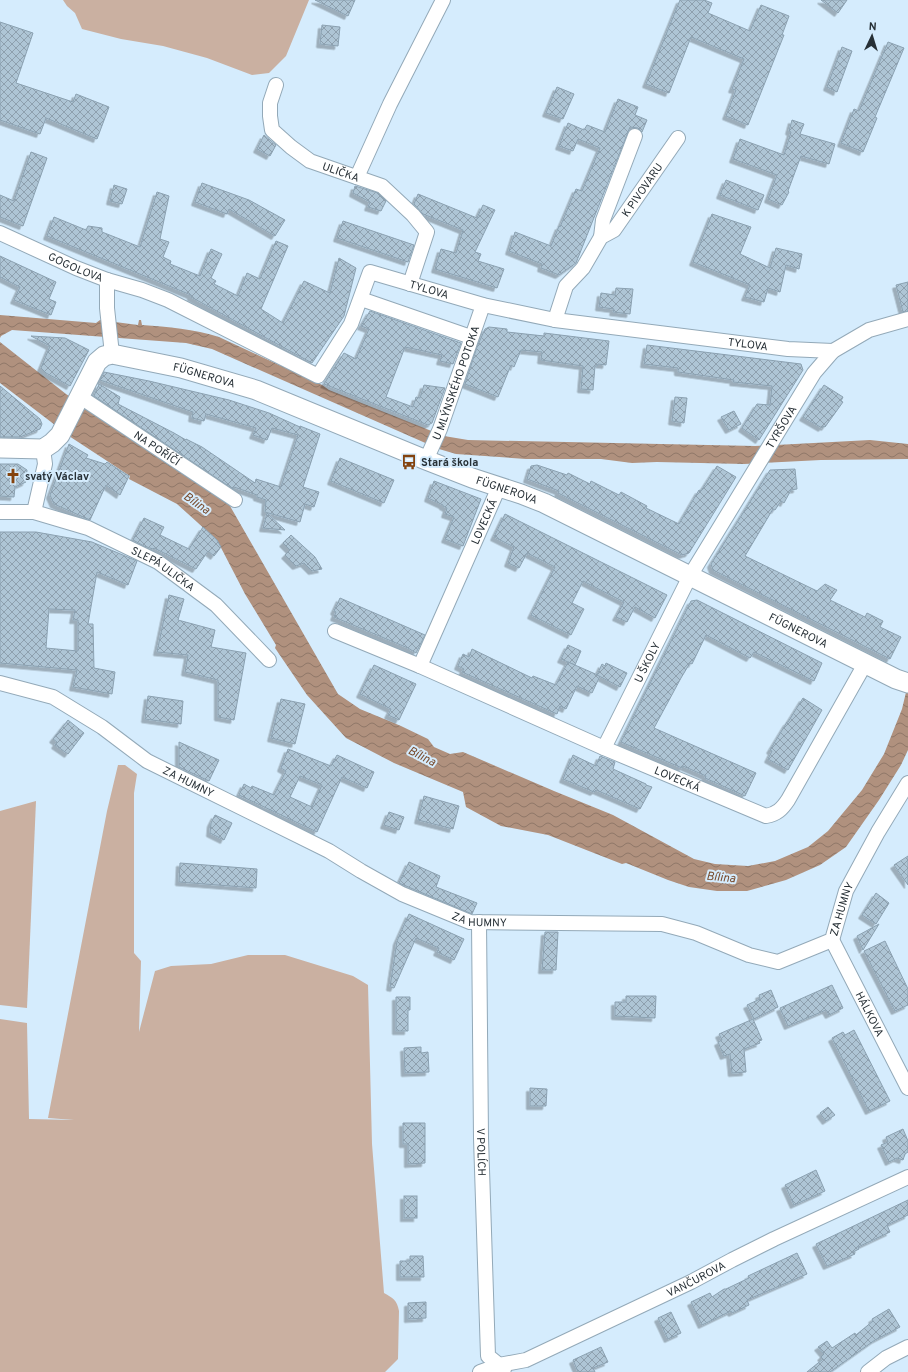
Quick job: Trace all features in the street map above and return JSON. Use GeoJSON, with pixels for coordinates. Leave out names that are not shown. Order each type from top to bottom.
{"type":"FeatureCollection","features":[{"type":"Feature","properties":{"kind":"main road"},"geometry":{"type":"LineString","coordinates":[[0,448],[43,449],[52,443],[60,435],[97,362],[111,348]]}},
{"type":"Feature","properties":{"kind":"main road","name":"FÜGNEROVA"},"geometry":{"type":"LineString","coordinates":[[111,348],[256,390],[428,455],[498,487],[522,494],[544,503],[865,664],[902,681]]}},
{"type":"Feature","properties":{"kind":"street"},"geometry":{"type":"LineString","coordinates":[[357,177],[390,104],[443,0]]}},
{"type":"Feature","properties":{"kind":"street","name":"ULIČKA"},"geometry":{"type":"LineString","coordinates":[[276,85],[270,103],[272,130],[310,161],[382,186],[413,215],[427,232],[410,284]]}},
{"type":"Feature","properties":{"kind":"street","name":"K PIVOVARU"},"geometry":{"type":"LineString","coordinates":[[555,320],[566,286],[583,268],[601,237],[603,220],[635,136]]}},
{"type":"Feature","properties":{"kind":"street","name":"K PIVOVARU"},"geometry":{"type":"LineString","coordinates":[[601,237],[614,230],[678,138]]}},
{"type":"Feature","properties":{"kind":"street","name":"GOGOLOVA"},"geometry":{"type":"LineString","coordinates":[[0,233],[76,268],[107,280],[107,308],[111,348]]}},
{"type":"Feature","properties":{"kind":"street","name":"TYLOVA"},"geometry":{"type":"LineString","coordinates":[[107,280],[142,290],[168,300],[318,376],[351,324],[370,272],[482,305],[555,320],[788,349],[833,351]]}},
{"type":"Feature","properties":{"kind":"street"},"geometry":{"type":"LineString","coordinates":[[361,299],[471,337]]}},
{"type":"Feature","properties":{"kind":"street","name":"U MLÝNSKÉHO POTOKA"},"geometry":{"type":"LineString","coordinates":[[428,455],[440,429],[482,305]]}},
{"type":"Feature","properties":{"kind":"street","name":"TYRŠOVA"},"geometry":{"type":"LineString","coordinates":[[690,576],[814,373],[833,351],[869,330],[908,319]]}},
{"type":"Feature","properties":{"kind":"street","name":"NA POŘÍČÍ"},"geometry":{"type":"LineString","coordinates":[[79,396],[235,500]]}},
{"type":"Feature","properties":{"kind":"street"},"geometry":{"type":"LineString","coordinates":[[34,512],[45,464],[43,449]]}},
{"type":"Feature","properties":{"kind":"street","name":"LOVECKÁ"},"geometry":{"type":"LineString","coordinates":[[420,666],[498,487]]}},
{"type":"Feature","properties":{"kind":"street","name":"SLEPÁ ULIČKA"},"geometry":{"type":"LineString","coordinates":[[0,512],[34,512],[88,528],[158,562],[216,605],[269,660]]}},
{"type":"Feature","properties":{"kind":"street","name":"U ŠKOLY"},"geometry":{"type":"LineString","coordinates":[[604,748],[690,576]]}},
{"type":"Feature","properties":{"kind":"street","name":"LOVECKÁ"},"geometry":{"type":"LineString","coordinates":[[335,631],[420,666],[604,748],[766,816],[775,814],[782,809],[788,800],[865,664]]}},
{"type":"Feature","properties":{"kind":"street","name":"ZA HUMNY"},"geometry":{"type":"LineString","coordinates":[[0,683],[53,697],[102,727],[147,761],[330,851],[361,872],[402,894],[470,922],[662,924],[696,933],[749,955],[778,962],[832,940],[846,891],[878,832],[908,783]]}},
{"type":"Feature","properties":{"kind":"street","name":"V POLÍCH"},"geometry":{"type":"LineString","coordinates":[[479,922],[481,1138],[488,1356],[503,1369]]}},
{"type":"Feature","properties":{"kind":"street","name":"HÁLKOVA"},"geometry":{"type":"LineString","coordinates":[[832,940],[908,1088]]}},
{"type":"Feature","properties":{"kind":"street","name":"VANČUROVA"},"geometry":{"type":"LineString","coordinates":[[480,1372],[503,1369],[526,1360],[691,1282],[774,1239],[908,1177]]}},
{"type":"Feature","properties":{"kind":"street"},"geometry":{"type":"LineString","coordinates":[[868,1372],[886,1358],[908,1347]]}},
{"type":"Feature","properties":{"kind":"shaded area"},"geometry":{"type":"Polygon","coordinates":[[[63,0],[309,0],[286,56],[269,73],[252,75],[207,58],[163,46],[121,39],[82,29],[75,13],[63,0]]]}},
{"type":"Feature","properties":{"kind":"shaded area"},"geometry":{"type":"Polygon","coordinates":[[[118,765],[125,765],[137,774],[134,793],[134,953],[141,961],[139,1032],[155,971],[171,966],[211,964],[248,955],[285,955],[353,976],[368,985],[372,1144],[384,1293],[394,1300],[399,1311],[398,1359],[385,1372],[0,1372],[0,1019],[27,1023],[29,1119],[74,1120],[48,1118],[107,811],[118,765]]]}},
{"type":"Feature","properties":{"kind":"shaded area"},"geometry":{"type":"Polygon","coordinates":[[[36,801],[27,1008],[0,1005],[0,811],[36,801]]]}},
{"type":"Feature","properties":{"kind":"water"},"geometry":{"type":"Polygon","coordinates":[[[0,315],[96,323],[100,320],[138,325],[139,320],[141,320],[142,325],[210,334],[322,385],[329,390],[444,436],[468,440],[755,446],[870,440],[908,444],[908,459],[821,460],[744,464],[657,462],[632,463],[601,459],[526,459],[456,454],[439,449],[212,349],[186,343],[12,330],[0,338],[0,315]]]}},
{"type":"Feature","properties":{"kind":"water","name":"Bílina"},"geometry":{"type":"Polygon","coordinates":[[[0,342],[66,394],[215,493],[230,506],[338,694],[360,709],[428,739],[434,747],[450,754],[463,752],[613,815],[694,859],[715,864],[748,866],[775,861],[808,847],[828,831],[862,790],[884,754],[902,709],[908,684],[908,750],[901,765],[879,800],[846,847],[820,865],[786,880],[747,891],[717,891],[689,887],[626,863],[622,864],[548,835],[501,826],[466,807],[463,792],[394,763],[346,738],[307,695],[275,648],[276,645],[245,594],[217,540],[177,504],[129,479],[130,476],[72,438],[0,383],[0,342]]]}},
{"type":"Feature","properties":{"kind":"building"},"geometry":{"type":"Polygon","coordinates":[[[315,0],[355,0],[348,16],[315,0]]]}},
{"type":"Feature","properties":{"kind":"building"},"geometry":{"type":"Polygon","coordinates":[[[680,0],[704,0],[712,3],[708,13],[750,31],[761,5],[789,16],[782,35],[784,35],[748,125],[726,116],[736,90],[732,89],[744,59],[691,37],[669,93],[646,84],[680,0]]]}},
{"type":"Feature","properties":{"kind":"building"},"geometry":{"type":"Polygon","coordinates":[[[821,0],[847,0],[838,13],[821,0]]]}},
{"type":"Feature","properties":{"kind":"building"},"geometry":{"type":"Polygon","coordinates":[[[0,22],[33,33],[16,83],[73,102],[76,94],[109,107],[97,139],[46,118],[40,134],[0,120],[0,22]]]}},
{"type":"Feature","properties":{"kind":"building"},"geometry":{"type":"Polygon","coordinates":[[[322,25],[340,27],[338,46],[320,44],[322,25]]]}},
{"type":"Feature","properties":{"kind":"building"},"geometry":{"type":"Polygon","coordinates":[[[888,42],[904,48],[875,117],[877,118],[863,152],[841,143],[854,109],[859,111],[888,42]]]}},
{"type":"Feature","properties":{"kind":"building"},"geometry":{"type":"Polygon","coordinates":[[[842,47],[852,51],[837,92],[827,87],[842,47]]]}},
{"type":"Feature","properties":{"kind":"building"},"geometry":{"type":"Polygon","coordinates":[[[557,87],[574,94],[563,119],[546,113],[557,87]]]}},
{"type":"Feature","properties":{"kind":"building"},"geometry":{"type":"Polygon","coordinates":[[[618,99],[638,107],[635,115],[647,120],[642,132],[638,128],[630,127],[576,263],[559,275],[541,268],[542,264],[509,251],[515,232],[551,246],[576,189],[582,191],[600,148],[578,139],[573,151],[559,146],[568,123],[584,130],[587,125],[605,132],[618,99]]]}},
{"type":"Feature","properties":{"kind":"building"},"geometry":{"type":"Polygon","coordinates":[[[792,120],[804,124],[800,134],[835,144],[829,164],[801,156],[788,191],[789,192],[782,205],[768,199],[777,175],[733,159],[740,139],[784,155],[791,132],[789,131],[792,120]]]}},
{"type":"Feature","properties":{"kind":"building"},"geometry":{"type":"Polygon","coordinates":[[[264,135],[276,145],[270,156],[257,149],[264,135]]]}},
{"type":"Feature","properties":{"kind":"building"},"geometry":{"type":"Polygon","coordinates":[[[31,152],[47,158],[23,226],[0,217],[0,195],[14,201],[31,152]]]}},
{"type":"Feature","properties":{"kind":"building"},"geometry":{"type":"Polygon","coordinates":[[[726,180],[764,195],[758,210],[720,195],[726,180]]]}},
{"type":"Feature","properties":{"kind":"building"},"geometry":{"type":"Polygon","coordinates":[[[202,183],[249,200],[285,220],[275,236],[229,209],[227,214],[195,202],[202,183]]]}},
{"type":"Feature","properties":{"kind":"building"},"geometry":{"type":"Polygon","coordinates":[[[114,185],[127,189],[122,204],[110,201],[114,185]]]}},
{"type":"Feature","properties":{"kind":"building"},"geometry":{"type":"Polygon","coordinates":[[[355,186],[378,193],[386,201],[381,211],[368,207],[370,202],[353,193],[355,186]]]}},
{"type":"Feature","properties":{"kind":"building"},"geometry":{"type":"Polygon","coordinates":[[[157,192],[169,196],[160,239],[169,242],[163,257],[171,261],[170,264],[200,276],[211,249],[222,254],[211,278],[216,281],[214,284],[238,296],[247,273],[260,279],[276,241],[288,246],[261,309],[283,323],[304,281],[330,293],[339,258],[356,268],[344,316],[312,363],[191,297],[191,295],[47,236],[54,217],[86,230],[88,226],[102,228],[102,232],[140,247],[157,192]]]}},
{"type":"Feature","properties":{"kind":"building"},"geometry":{"type":"Polygon","coordinates":[[[418,194],[477,218],[483,205],[495,210],[475,252],[481,254],[478,261],[504,269],[497,288],[435,269],[441,249],[456,253],[463,230],[423,214],[414,204],[418,194]]]}},
{"type":"Feature","properties":{"kind":"building"},"geometry":{"type":"Polygon","coordinates":[[[712,214],[751,227],[740,254],[770,268],[776,248],[802,254],[799,269],[786,265],[780,292],[768,288],[764,302],[745,297],[750,285],[693,262],[712,214]]]}},
{"type":"Feature","properties":{"kind":"building"},"geometry":{"type":"Polygon","coordinates":[[[343,221],[414,245],[408,262],[337,238],[343,221]]]}},
{"type":"Feature","properties":{"kind":"building"},"geometry":{"type":"Polygon","coordinates":[[[0,256],[56,282],[49,299],[56,302],[51,315],[14,300],[20,287],[0,277],[0,256]]]}},
{"type":"Feature","properties":{"kind":"building"},"geometry":{"type":"Polygon","coordinates":[[[908,282],[908,311],[903,312],[896,285],[908,282]]]}},
{"type":"Feature","properties":{"kind":"building"},"geometry":{"type":"Polygon","coordinates":[[[616,288],[633,289],[630,314],[613,312],[614,309],[599,307],[601,293],[615,295],[616,288]]]}},
{"type":"Feature","properties":{"kind":"building"},"geometry":{"type":"Polygon","coordinates":[[[370,311],[461,343],[453,364],[440,361],[442,355],[405,347],[386,397],[413,407],[416,397],[420,398],[424,385],[445,388],[432,423],[428,425],[324,384],[344,353],[356,359],[369,329],[361,326],[370,311]]]}},
{"type":"Feature","properties":{"kind":"building"},"geometry":{"type":"Polygon","coordinates":[[[489,327],[507,329],[507,332],[544,336],[544,333],[609,341],[606,365],[598,364],[595,366],[593,390],[581,389],[583,366],[541,360],[542,352],[521,350],[514,367],[511,365],[498,397],[465,384],[477,347],[485,329],[489,327]]]}},
{"type":"Feature","properties":{"kind":"building"},"geometry":{"type":"Polygon","coordinates":[[[31,336],[65,338],[89,350],[70,386],[46,373],[41,368],[50,346],[31,336]]]}},
{"type":"Feature","properties":{"kind":"building"},"geometry":{"type":"Polygon","coordinates":[[[647,345],[801,364],[803,370],[759,440],[742,428],[757,404],[770,405],[772,386],[733,382],[734,380],[678,372],[678,368],[644,364],[647,345]]]}},
{"type":"Feature","properties":{"kind":"building"},"geometry":{"type":"Polygon","coordinates":[[[104,372],[229,400],[269,413],[320,434],[303,487],[319,492],[314,507],[305,504],[300,522],[265,512],[266,500],[257,497],[257,495],[234,487],[233,489],[94,396],[99,384],[120,397],[118,404],[202,447],[255,483],[256,479],[281,487],[298,435],[272,428],[267,440],[253,435],[256,428],[206,414],[204,421],[192,418],[193,412],[100,380],[104,372]]]}},
{"type":"Feature","properties":{"kind":"building"},"geometry":{"type":"Polygon","coordinates":[[[824,385],[843,397],[841,401],[843,402],[825,427],[823,426],[822,428],[803,417],[824,385]]]}},
{"type":"Feature","properties":{"kind":"building"},"geometry":{"type":"Polygon","coordinates":[[[0,386],[40,419],[42,424],[40,429],[20,437],[0,437],[0,386]]]}},
{"type":"Feature","properties":{"kind":"building"},"geometry":{"type":"Polygon","coordinates":[[[675,397],[687,398],[684,423],[672,421],[675,397]]]}},
{"type":"Feature","properties":{"kind":"building"},"geometry":{"type":"Polygon","coordinates":[[[734,411],[741,424],[729,430],[721,417],[734,411]]]}},
{"type":"Feature","properties":{"kind":"building"},"geometry":{"type":"Polygon","coordinates":[[[69,444],[88,455],[86,458],[105,464],[107,462],[129,476],[120,495],[106,485],[90,520],[54,504],[50,495],[69,444]]]}},
{"type":"Feature","properties":{"kind":"building"},"geometry":{"type":"Polygon","coordinates":[[[340,458],[394,480],[384,503],[331,481],[340,458]]]}},
{"type":"Feature","properties":{"kind":"building","name":"svatý Václav"},"geometry":{"type":"Polygon","coordinates":[[[0,464],[18,464],[27,470],[26,482],[15,487],[14,497],[0,496],[0,464]]]}},
{"type":"Feature","properties":{"kind":"building"},"geometry":{"type":"Polygon","coordinates":[[[537,465],[567,475],[568,473],[590,484],[591,481],[619,495],[621,492],[647,506],[646,508],[679,524],[699,490],[701,491],[717,466],[736,477],[689,553],[682,555],[558,493],[559,491],[527,479],[531,466],[537,465]]]}},
{"type":"Feature","properties":{"kind":"building"},"geometry":{"type":"Polygon","coordinates":[[[795,469],[797,489],[791,490],[784,503],[781,501],[775,510],[773,509],[745,556],[817,591],[825,584],[837,590],[830,600],[865,617],[867,613],[883,621],[880,627],[901,637],[890,659],[713,570],[711,564],[770,470],[795,469]]]}},
{"type":"Feature","properties":{"kind":"building"},"geometry":{"type":"Polygon","coordinates":[[[434,481],[481,499],[463,546],[445,539],[454,517],[445,514],[447,508],[443,505],[428,498],[434,481]]]}},
{"type":"Feature","properties":{"kind":"building"},"geometry":{"type":"Polygon","coordinates":[[[267,513],[285,530],[263,528],[267,513]]]}},
{"type":"Feature","properties":{"kind":"building"},"geometry":{"type":"Polygon","coordinates":[[[505,514],[667,595],[655,618],[635,607],[627,622],[616,617],[624,602],[583,581],[572,603],[584,609],[571,635],[531,615],[555,567],[527,553],[519,568],[508,563],[514,547],[494,537],[505,514]]]}},
{"type":"Feature","properties":{"kind":"building"},"geometry":{"type":"Polygon","coordinates":[[[144,518],[164,527],[160,535],[189,549],[203,527],[217,540],[221,547],[214,556],[208,551],[196,569],[154,548],[144,546],[133,540],[144,518]]]}},
{"type":"Feature","properties":{"kind":"building"},"geometry":{"type":"Polygon","coordinates":[[[0,532],[36,532],[92,542],[137,561],[128,585],[97,572],[88,624],[93,624],[94,668],[115,672],[112,694],[73,687],[77,670],[0,663],[0,532]],[[49,609],[46,648],[78,651],[78,620],[73,620],[75,610],[49,609]]]}},
{"type":"Feature","properties":{"kind":"building"},"geometry":{"type":"Polygon","coordinates":[[[291,535],[315,557],[322,569],[312,571],[304,563],[296,566],[285,555],[290,550],[283,543],[291,535]]]}},
{"type":"Feature","properties":{"kind":"building"},"geometry":{"type":"Polygon","coordinates":[[[169,595],[184,599],[178,620],[215,630],[211,647],[246,653],[234,720],[218,717],[218,680],[185,672],[188,655],[157,652],[169,595]]]}},
{"type":"Feature","properties":{"kind":"building"},"geometry":{"type":"Polygon","coordinates":[[[340,598],[425,635],[416,653],[408,648],[334,617],[336,612],[334,611],[340,598]]]}},
{"type":"Feature","properties":{"kind":"building"},"geometry":{"type":"Polygon","coordinates":[[[697,600],[822,663],[814,681],[754,652],[750,658],[706,635],[692,664],[690,663],[681,678],[654,728],[756,773],[745,796],[705,778],[706,776],[683,766],[682,768],[621,742],[691,601],[697,600]]]}},
{"type":"Feature","properties":{"kind":"building"},"geometry":{"type":"Polygon","coordinates":[[[568,645],[581,651],[575,665],[561,659],[568,645]]]}},
{"type":"Feature","properties":{"kind":"building"},"geometry":{"type":"Polygon","coordinates":[[[472,649],[532,678],[533,676],[556,685],[568,662],[600,676],[592,693],[577,686],[566,709],[560,706],[557,714],[462,672],[464,669],[458,666],[463,654],[469,657],[472,649]]]}},
{"type":"Feature","properties":{"kind":"building"},"geometry":{"type":"Polygon","coordinates":[[[606,663],[627,673],[620,687],[597,675],[602,664],[605,666],[606,663]]]}},
{"type":"Feature","properties":{"kind":"building"},"geometry":{"type":"Polygon","coordinates":[[[374,665],[416,684],[399,720],[388,715],[391,709],[360,694],[374,665]]]}},
{"type":"Feature","properties":{"kind":"building"},"geometry":{"type":"Polygon","coordinates":[[[148,696],[183,701],[181,724],[145,719],[148,696]]]}},
{"type":"Feature","properties":{"kind":"building"},"geometry":{"type":"Polygon","coordinates":[[[803,698],[822,710],[788,770],[768,759],[772,751],[770,750],[803,698]]]}},
{"type":"Feature","properties":{"kind":"building"},"geometry":{"type":"Polygon","coordinates":[[[281,699],[305,704],[295,744],[271,738],[281,699]]]}},
{"type":"Feature","properties":{"kind":"building"},"geometry":{"type":"Polygon","coordinates":[[[68,720],[84,733],[68,754],[55,745],[57,742],[53,739],[68,720]]]}},
{"type":"Feature","properties":{"kind":"building"},"geometry":{"type":"Polygon","coordinates":[[[179,742],[219,760],[209,781],[179,767],[179,742]]]}},
{"type":"Feature","properties":{"kind":"building"},"geometry":{"type":"Polygon","coordinates":[[[288,749],[331,766],[337,755],[374,772],[367,788],[342,777],[317,832],[239,795],[244,784],[251,788],[252,786],[274,795],[286,771],[281,768],[288,749]],[[300,776],[290,797],[312,807],[322,785],[300,776]]]}},
{"type":"Feature","properties":{"kind":"building"},"geometry":{"type":"Polygon","coordinates":[[[573,755],[596,766],[600,756],[615,762],[613,769],[652,787],[640,809],[596,790],[594,792],[563,779],[573,755]]]}},
{"type":"Feature","properties":{"kind":"building"},"geometry":{"type":"Polygon","coordinates":[[[424,796],[459,806],[453,829],[418,820],[424,796]]]}},
{"type":"Feature","properties":{"kind":"building"},"geometry":{"type":"Polygon","coordinates":[[[389,812],[404,817],[399,830],[384,825],[389,812]]]}},
{"type":"Feature","properties":{"kind":"building"},"geometry":{"type":"Polygon","coordinates":[[[215,815],[232,823],[224,840],[210,833],[211,823],[215,815]]]}},
{"type":"Feature","properties":{"kind":"building"},"geometry":{"type":"Polygon","coordinates":[[[908,856],[908,885],[894,865],[908,856]]]}},
{"type":"Feature","properties":{"kind":"building"},"geometry":{"type":"Polygon","coordinates":[[[409,862],[440,876],[436,887],[477,903],[472,914],[399,883],[409,862]]]}},
{"type":"Feature","properties":{"kind":"building"},"geometry":{"type":"Polygon","coordinates":[[[180,863],[257,869],[256,888],[179,882],[180,863]]]}},
{"type":"Feature","properties":{"kind":"building"},"geometry":{"type":"Polygon","coordinates":[[[876,893],[889,903],[876,924],[862,915],[876,893]]]}},
{"type":"Feature","properties":{"kind":"building"},"geometry":{"type":"Polygon","coordinates":[[[409,914],[464,939],[454,960],[437,952],[439,948],[416,938],[394,988],[390,987],[397,941],[409,914]]]}},
{"type":"Feature","properties":{"kind":"building"},"geometry":{"type":"Polygon","coordinates":[[[879,924],[863,950],[857,936],[879,924]]]}},
{"type":"Feature","properties":{"kind":"building"},"geometry":{"type":"Polygon","coordinates":[[[545,932],[558,932],[556,970],[542,970],[545,932]]]}},
{"type":"Feature","properties":{"kind":"building"},"geometry":{"type":"Polygon","coordinates":[[[885,941],[908,989],[908,1005],[895,1011],[864,951],[885,941]]]}},
{"type":"Feature","properties":{"kind":"building"},"geometry":{"type":"Polygon","coordinates":[[[832,985],[843,1008],[829,1015],[826,1010],[788,1026],[780,1008],[832,985]]]}},
{"type":"Feature","properties":{"kind":"building"},"geometry":{"type":"Polygon","coordinates":[[[771,990],[778,1007],[754,1019],[747,1005],[760,999],[759,995],[771,990]]]}},
{"type":"Feature","properties":{"kind":"building"},"geometry":{"type":"Polygon","coordinates":[[[626,996],[656,996],[655,1018],[615,1016],[615,1002],[626,1002],[626,996]]]}},
{"type":"Feature","properties":{"kind":"building"},"geometry":{"type":"Polygon","coordinates":[[[396,997],[410,997],[410,1010],[408,1010],[408,1031],[396,1031],[396,997]]]}},
{"type":"Feature","properties":{"kind":"building"},"geometry":{"type":"Polygon","coordinates":[[[753,1019],[762,1040],[759,1041],[760,1043],[744,1049],[746,1072],[732,1073],[730,1054],[724,1056],[718,1042],[722,1040],[719,1034],[753,1019]]]}},
{"type":"Feature","properties":{"kind":"building"},"geometry":{"type":"Polygon","coordinates":[[[854,1030],[890,1101],[869,1111],[832,1038],[843,1032],[845,1035],[854,1030]]]}},
{"type":"Feature","properties":{"kind":"building"},"geometry":{"type":"Polygon","coordinates":[[[421,1047],[421,1053],[428,1052],[429,1072],[405,1073],[404,1048],[421,1047]]]}},
{"type":"Feature","properties":{"kind":"building"},"geometry":{"type":"Polygon","coordinates":[[[530,1088],[547,1089],[546,1106],[530,1106],[530,1088]]]}},
{"type":"Feature","properties":{"kind":"building"},"geometry":{"type":"Polygon","coordinates":[[[828,1107],[835,1115],[826,1121],[820,1113],[828,1107]]]}},
{"type":"Feature","properties":{"kind":"building"},"geometry":{"type":"Polygon","coordinates":[[[403,1123],[425,1123],[425,1163],[408,1164],[408,1144],[403,1144],[403,1123]]]}},
{"type":"Feature","properties":{"kind":"building"},"geometry":{"type":"Polygon","coordinates":[[[903,1129],[908,1141],[908,1152],[905,1154],[903,1160],[897,1158],[889,1162],[881,1145],[888,1142],[886,1137],[903,1129]]]}},
{"type":"Feature","properties":{"kind":"building"},"geometry":{"type":"Polygon","coordinates":[[[816,1170],[825,1191],[794,1205],[785,1185],[816,1170]]]}},
{"type":"Feature","properties":{"kind":"building"},"geometry":{"type":"Polygon","coordinates":[[[404,1196],[417,1196],[417,1218],[404,1218],[404,1196]]]}},
{"type":"Feature","properties":{"kind":"building"},"geometry":{"type":"Polygon","coordinates":[[[908,1200],[908,1215],[887,1225],[890,1232],[858,1247],[859,1249],[853,1252],[855,1254],[827,1266],[816,1244],[908,1200]]]}},
{"type":"Feature","properties":{"kind":"building"},"geometry":{"type":"Polygon","coordinates":[[[797,1253],[807,1274],[747,1300],[749,1305],[732,1313],[731,1311],[702,1325],[691,1302],[710,1293],[712,1297],[724,1289],[749,1278],[748,1276],[797,1253]]]}},
{"type":"Feature","properties":{"kind":"building"},"geometry":{"type":"Polygon","coordinates":[[[410,1256],[423,1256],[424,1277],[400,1277],[400,1261],[410,1261],[410,1256]]]}},
{"type":"Feature","properties":{"kind":"building"},"geometry":{"type":"Polygon","coordinates":[[[426,1302],[426,1318],[408,1319],[408,1303],[426,1302]]]}},
{"type":"Feature","properties":{"kind":"building"},"geometry":{"type":"Polygon","coordinates":[[[889,1309],[900,1327],[875,1340],[830,1372],[807,1372],[823,1359],[821,1357],[824,1354],[818,1347],[827,1341],[832,1348],[855,1333],[856,1335],[873,1321],[872,1319],[889,1309]]]}},
{"type":"Feature","properties":{"kind":"building"},"geometry":{"type":"Polygon","coordinates":[[[671,1312],[681,1333],[668,1339],[658,1318],[671,1312]]]}},
{"type":"Feature","properties":{"kind":"building"},"geometry":{"type":"Polygon","coordinates":[[[601,1347],[608,1362],[593,1368],[595,1372],[578,1372],[573,1360],[601,1347]]]}},
{"type":"Feature","properties":{"kind":"place","name":"Stará škola"},"geometry":{"type":"Point","coordinates":[409,462]}},
{"type":"Feature","properties":{"kind":"place","name":"svatý Václav"},"geometry":{"type":"Point","coordinates":[13,476]}}]}
